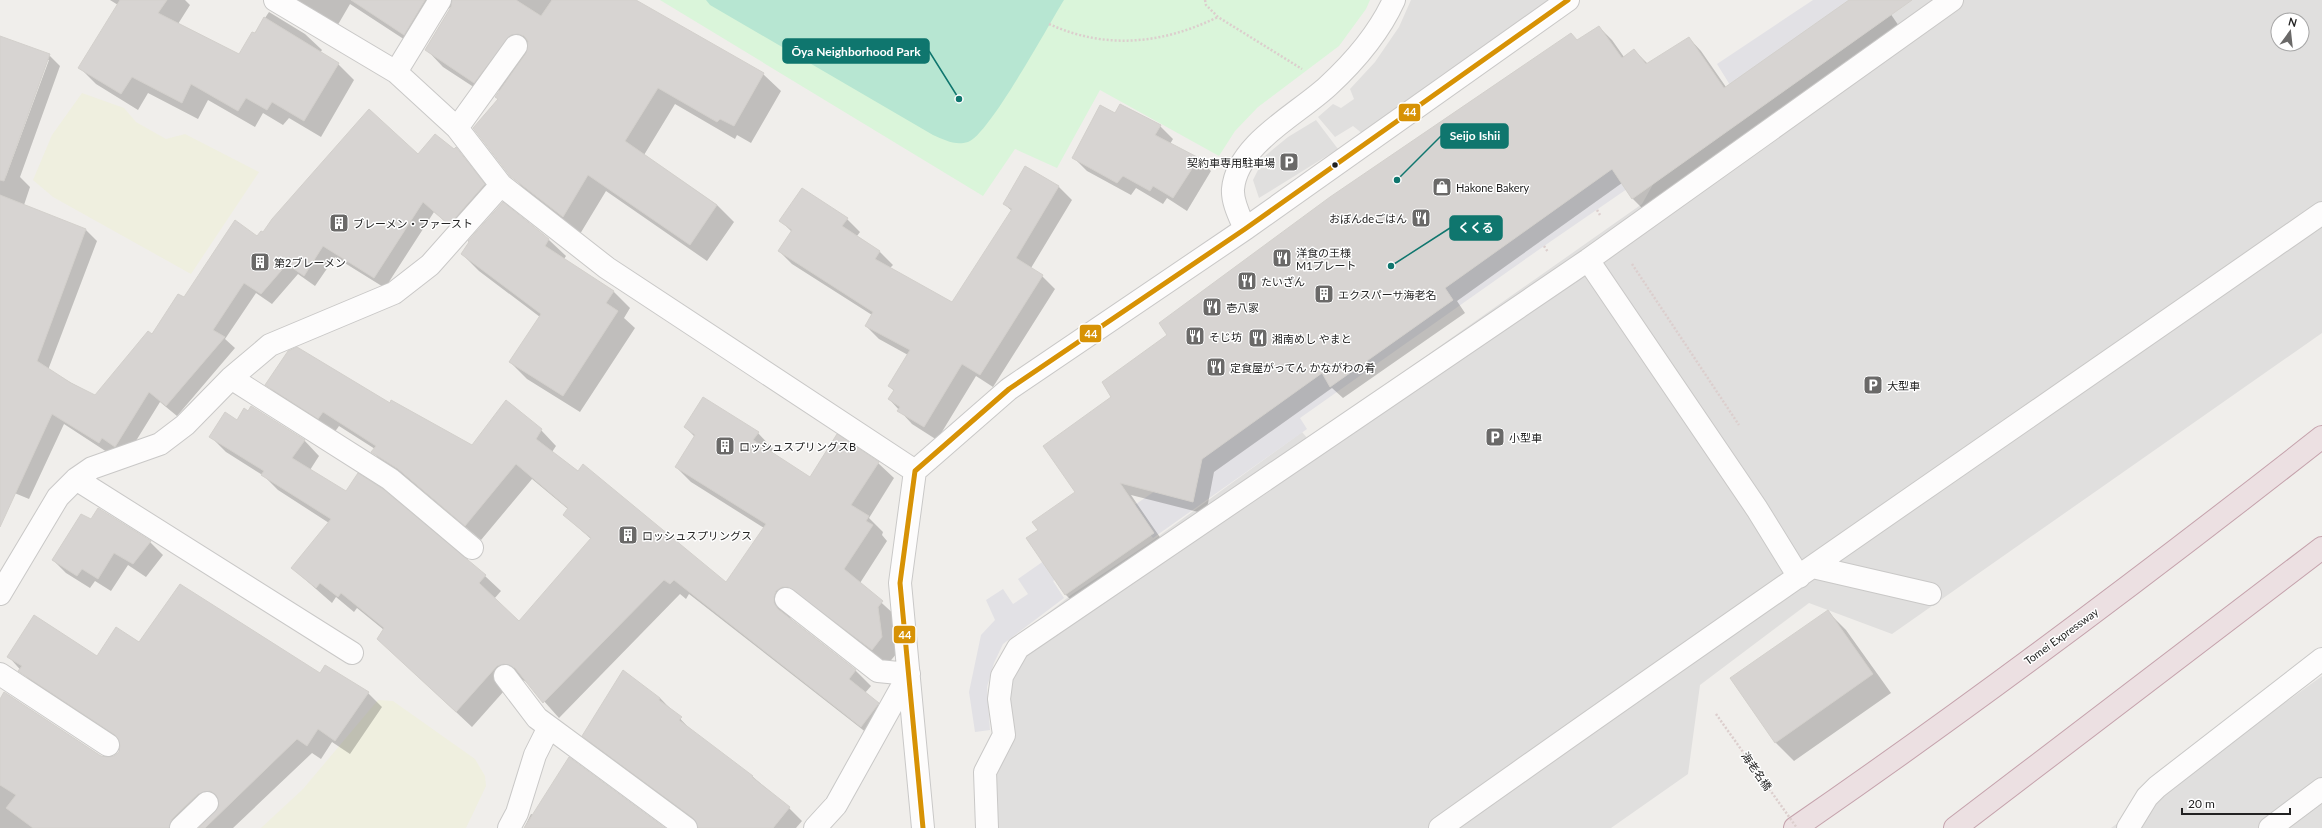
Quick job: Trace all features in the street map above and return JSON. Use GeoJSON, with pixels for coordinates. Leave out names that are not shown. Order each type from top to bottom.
{"type":"FeatureCollection","features":[{"type":"Feature","properties":{"kind":"highway","name":"Tomei Expressway"},"geometry":{"type":"LineString","coordinates":[[1796,828],[1880,770],[2180,548],[2322,437]]}},
{"type":"Feature","properties":{"kind":"highway"},"geometry":{"type":"LineString","coordinates":[[1955,828],[2322,548]]}},
{"type":"Feature","properties":{"kind":"street"},"geometry":{"type":"LineString","coordinates":[[275,0],[396,72],[457,128],[501,185],[607,268],[915,471]]}},
{"type":"Feature","properties":{"kind":"street"},"geometry":{"type":"LineString","coordinates":[[396,72],[440,0]]}},
{"type":"Feature","properties":{"kind":"street"},"geometry":{"type":"LineString","coordinates":[[1245,229],[1236,208],[1233,190],[1238,172],[1264,136],[1326,87],[1355,59],[1373,34],[1394,0]]}},
{"type":"Feature","properties":{"kind":"street"},"geometry":{"type":"LineString","coordinates":[[923,828],[900,583],[915,471],[1009,389],[1245,229],[1568,0]]}},
{"type":"Feature","properties":{"kind":"street"},"geometry":{"type":"LineString","coordinates":[[987,828],[985,772],[1004,735],[999,699],[1002,676],[1018,648],[1588,260],[1615,238],[1952,0]]}},
{"type":"Feature","properties":{"kind":"street"},"geometry":{"type":"LineString","coordinates":[[457,128],[516,46]]}},
{"type":"Feature","properties":{"kind":"street"},"geometry":{"type":"LineString","coordinates":[[3,582],[58,497],[76,479],[92,468],[160,444],[185,425],[231,378],[270,345],[394,293],[430,266],[501,185]]}},
{"type":"Feature","properties":{"kind":"street"},"geometry":{"type":"LineString","coordinates":[[1440,828],[1660,672],[2322,213]]}},
{"type":"Feature","properties":{"kind":"street"},"geometry":{"type":"LineString","coordinates":[[1588,260],[1757,508],[1806,572],[1930,594]]}},
{"type":"Feature","properties":{"kind":"street"},"geometry":{"type":"LineString","coordinates":[[231,378],[390,479],[472,548]]}},
{"type":"Feature","properties":{"kind":"street"},"geometry":{"type":"LineString","coordinates":[[76,479],[352,653]]}},
{"type":"Feature","properties":{"kind":"street"},"geometry":{"type":"LineString","coordinates":[[786,599],[878,671],[909,674]]}},
{"type":"Feature","properties":{"kind":"street"},"geometry":{"type":"LineString","coordinates":[[2128,828],[2147,797],[2157,787],[2322,659]]}},
{"type":"Feature","properties":{"kind":"street"},"geometry":{"type":"LineString","coordinates":[[0,674],[108,745]]}},
{"type":"Feature","properties":{"kind":"street"},"geometry":{"type":"LineString","coordinates":[[815,828],[836,805],[909,674]]}},
{"type":"Feature","properties":{"kind":"street"},"geometry":{"type":"LineString","coordinates":[[505,676],[537,718],[686,828]]}},
{"type":"Feature","properties":{"kind":"street"},"geometry":{"type":"LineString","coordinates":[[509,828],[517,813],[535,755],[549,727]]}},
{"type":"Feature","properties":{"kind":"street"},"geometry":{"type":"LineString","coordinates":[[2270,828],[2322,789]]}},
{"type":"Feature","properties":{"kind":"street"},"geometry":{"type":"LineString","coordinates":[[181,828],[207,803]]}},
{"type":"Feature","properties":{"kind":"path"},"geometry":{"type":"LineString","coordinates":[[1205,0],[1206,5],[1218,17],[1307,72]]}},
{"type":"Feature","properties":{"kind":"path"},"geometry":{"type":"LineString","coordinates":[[1049,24],[1070,34],[1090,39],[1122,40],[1178,34],[1218,17]]}},
{"type":"Feature","properties":{"kind":"path"},"geometry":{"type":"LineString","coordinates":[[1597,210],[1744,432]]}},
{"type":"Feature","properties":{"kind":"path","name":"海老名橋"},"geometry":{"type":"LineString","coordinates":[[1716,714],[1796,828]]}},
{"type":"Feature","properties":{"kind":"green space"},"geometry":{"type":"Polygon","coordinates":[[[660,0],[1370,0],[1366,9],[1339,46],[1258,107],[1235,131],[1219,156],[1100,90],[1057,168],[1015,149],[983,196],[660,0]]]}},
{"type":"Feature","properties":{"kind":"green space"},"geometry":{"type":"Polygon","coordinates":[[[706,0],[1064,0],[1004,100],[990,120],[978,135],[968,142],[959,143],[950,142],[933,135],[710,5],[706,0]]]}},
{"type":"Feature","properties":{"kind":"green space"},"geometry":{"type":"Polygon","coordinates":[[[82,93],[124,108],[136,122],[166,139],[185,134],[259,172],[191,274],[53,197],[33,180],[52,135],[82,93]]]}},
{"type":"Feature","properties":{"kind":"green space"},"geometry":{"type":"Polygon","coordinates":[[[378,700],[393,701],[475,759],[485,776],[486,786],[466,828],[261,828],[303,789],[378,700]]]}},
{"type":"Feature","properties":{"kind":"shaded area"},"geometry":{"type":"Polygon","coordinates":[[[1411,0],[1550,0],[1486,48],[1443,74],[1363,134],[1353,126],[1335,137],[1318,117],[1333,104],[1341,108],[1354,99],[1350,89],[1375,62],[1399,27],[1411,0]]]}},
{"type":"Feature","properties":{"kind":"shaded area"},"geometry":{"type":"Polygon","coordinates":[[[1813,0],[1888,0],[1651,177],[1624,191],[1300,418],[1307,429],[1153,538],[1139,521],[1053,581],[1064,598],[1003,644],[994,663],[987,687],[990,730],[975,732],[969,692],[981,635],[995,620],[986,600],[1003,589],[1013,604],[1028,594],[1018,579],[1048,558],[1057,558],[1202,459],[1476,256],[1730,85],[1717,64],[1813,0]]]}},
{"type":"Feature","properties":{"kind":"shaded area"},"geometry":{"type":"Polygon","coordinates":[[[1906,0],[2322,0],[2322,333],[1892,634],[1809,603],[1700,685],[1688,774],[1611,828],[995,828],[996,752],[989,683],[1007,650],[1016,638],[1071,595],[1148,544],[1302,432],[1308,439],[1642,204],[1665,163],[1906,0]]]}},
{"type":"Feature","properties":{"kind":"shaded area","name":"契約車専用駐車場"},"geometry":{"type":"Polygon","coordinates":[[[1316,120],[1338,149],[1259,198],[1253,180],[1265,156],[1288,137],[1316,120]]]}},
{"type":"Feature","properties":{"kind":"shaded area"},"geometry":{"type":"Polygon","coordinates":[[[2322,676],[2322,828],[2111,828],[2322,676]]]}},
{"type":"Feature","properties":{"kind":"building"},"geometry":{"type":"Polygon","coordinates":[[[120,0],[167,0],[158,13],[239,54],[252,32],[255,33],[264,17],[339,63],[304,121],[272,102],[267,110],[246,98],[238,111],[191,84],[182,103],[132,77],[121,94],[78,68],[120,0]]]}},
{"type":"Feature","properties":{"kind":"building"},"geometry":{"type":"Polygon","coordinates":[[[351,0],[425,0],[404,35],[351,0]]]}},
{"type":"Feature","properties":{"kind":"building"},"geometry":{"type":"Polygon","coordinates":[[[452,0],[516,0],[541,16],[552,0],[636,0],[764,73],[734,126],[720,119],[717,122],[658,88],[625,141],[717,205],[690,245],[588,175],[563,217],[510,176],[473,128],[498,99],[495,97],[526,53],[528,41],[524,36],[518,34],[511,35],[474,83],[425,50],[451,7],[452,0]]]}},
{"type":"Feature","properties":{"kind":"building","name":"エクスパーサ海老名"},"geometry":{"type":"Polygon","coordinates":[[[1849,0],[1912,0],[1632,199],[1612,169],[1445,288],[1453,300],[1330,387],[1322,373],[1202,459],[1193,502],[1120,483],[1154,533],[1065,595],[1026,538],[1038,530],[1032,522],[1075,492],[1043,446],[1111,397],[1102,382],[1167,335],[1159,323],[1330,197],[1571,33],[1577,40],[1599,26],[1622,58],[1634,49],[1646,64],[1689,37],[1724,88],[1849,0]]]}},
{"type":"Feature","properties":{"kind":"building"},"geometry":{"type":"Polygon","coordinates":[[[0,36],[50,54],[4,181],[0,180],[0,36]]]}},
{"type":"Feature","properties":{"kind":"building"},"geometry":{"type":"Polygon","coordinates":[[[1120,104],[1161,125],[1155,135],[1199,158],[1173,198],[1153,186],[1150,191],[1123,176],[1117,183],[1072,158],[1100,105],[1115,113],[1120,104]]]}},
{"type":"Feature","properties":{"kind":"building"},"geometry":{"type":"Polygon","coordinates":[[[369,109],[418,154],[435,134],[454,149],[456,147],[485,184],[449,225],[423,202],[374,278],[323,246],[304,276],[287,264],[261,294],[244,283],[213,330],[225,337],[166,406],[149,392],[115,447],[102,438],[99,443],[52,414],[0,527],[0,195],[86,229],[37,361],[71,383],[95,395],[148,331],[152,334],[178,294],[184,297],[235,220],[257,236],[261,231],[263,232],[272,219],[369,109]]]}},
{"type":"Feature","properties":{"kind":"building"},"geometry":{"type":"Polygon","coordinates":[[[1025,166],[1059,186],[1016,258],[1043,275],[980,375],[962,364],[924,427],[897,411],[900,407],[888,399],[894,390],[888,386],[910,350],[865,326],[873,312],[778,251],[792,230],[779,221],[802,188],[848,218],[842,226],[880,251],[875,259],[952,302],[1012,209],[1003,204],[1025,166]]]}},
{"type":"Feature","properties":{"kind":"building"},"geometry":{"type":"Polygon","coordinates":[[[503,202],[549,239],[545,246],[614,291],[606,303],[618,311],[563,396],[509,362],[541,314],[461,254],[469,242],[468,241],[503,202]]]}},
{"type":"Feature","properties":{"kind":"building"},"geometry":{"type":"Polygon","coordinates":[[[297,347],[390,403],[391,400],[472,445],[506,400],[542,429],[536,439],[578,471],[583,464],[726,582],[766,524],[675,467],[695,435],[684,427],[703,397],[759,432],[753,440],[810,477],[837,434],[879,462],[851,505],[869,516],[866,521],[873,525],[844,569],[883,601],[878,607],[882,637],[872,650],[788,587],[782,587],[776,591],[774,603],[778,609],[856,670],[849,679],[879,703],[861,727],[674,580],[670,584],[664,580],[543,703],[515,668],[504,664],[497,666],[456,712],[377,639],[384,628],[341,593],[338,597],[320,583],[316,588],[291,568],[331,519],[261,475],[264,471],[209,437],[225,412],[237,420],[244,408],[248,411],[251,406],[305,440],[292,458],[346,491],[358,473],[383,489],[486,575],[479,583],[519,621],[591,538],[563,515],[568,508],[516,464],[465,526],[398,469],[371,452],[376,446],[323,412],[318,419],[265,385],[288,351],[297,347]]]}},
{"type":"Feature","properties":{"kind":"building"},"geometry":{"type":"Polygon","coordinates":[[[98,508],[151,541],[133,564],[114,553],[98,579],[82,569],[77,576],[52,560],[81,514],[91,519],[98,508]]]}},
{"type":"Feature","properties":{"kind":"building"},"geometry":{"type":"Polygon","coordinates":[[[180,584],[320,673],[325,665],[369,692],[335,741],[318,729],[307,746],[297,739],[205,828],[199,828],[219,806],[216,795],[210,791],[198,794],[172,819],[169,828],[33,828],[6,808],[16,795],[0,785],[0,699],[4,692],[101,756],[114,756],[119,752],[120,745],[115,735],[18,671],[22,666],[7,657],[34,615],[97,656],[116,627],[139,642],[180,584]]]}},
{"type":"Feature","properties":{"kind":"building"},"geometry":{"type":"Polygon","coordinates":[[[1828,610],[1873,674],[1775,743],[1730,678],[1828,610]]]}},
{"type":"Feature","properties":{"kind":"building"},"geometry":{"type":"Polygon","coordinates":[[[623,670],[682,717],[679,720],[753,776],[752,777],[790,807],[773,828],[698,828],[693,818],[582,736],[623,670]]]}},
{"type":"Feature","properties":{"kind":"building"},"geometry":{"type":"Polygon","coordinates":[[[569,757],[665,828],[524,828],[569,757]]]}},
{"type":"Feature","properties":{"kind":"transit line","name":"44"},"geometry":{"type":"LineString","coordinates":[[923,828],[900,583],[915,471],[1009,389],[1245,229],[1568,0]]}},
{"type":"Feature","properties":{"kind":"place","name":"Ōya Neighborhood Park"},"geometry":{"type":"Point","coordinates":[959,99]}},
{"type":"Feature","properties":{"kind":"place","name":"契約車専用駐車場"},"geometry":{"type":"Point","coordinates":[1289,162]}},
{"type":"Feature","properties":{"kind":"place","name":"Seijo Ishii"},"geometry":{"type":"Point","coordinates":[1397,180]}},
{"type":"Feature","properties":{"kind":"place","name":"Hakone Bakery"},"geometry":{"type":"Point","coordinates":[1442,187]}},
{"type":"Feature","properties":{"kind":"place","name":"おぼんdeごはん"},"geometry":{"type":"Point","coordinates":[1421,218]}},
{"type":"Feature","properties":{"kind":"place","name":"ブレーメン・ファースト"},"geometry":{"type":"Point","coordinates":[339,223]}},
{"type":"Feature","properties":{"kind":"place","name":"洋食の王様 M1プレート"},"geometry":{"type":"Point","coordinates":[1282,258]}},
{"type":"Feature","properties":{"kind":"place","name":"第2ブレーメン"},"geometry":{"type":"Point","coordinates":[260,262]}},
{"type":"Feature","properties":{"kind":"place","name":"くくる"},"geometry":{"type":"Point","coordinates":[1391,266]}},
{"type":"Feature","properties":{"kind":"place","name":"たいざん"},"geometry":{"type":"Point","coordinates":[1247,281]}},
{"type":"Feature","properties":{"kind":"place","name":"エクスパーサ海老名"},"geometry":{"type":"Point","coordinates":[1324,294]}},
{"type":"Feature","properties":{"kind":"place","name":"壱八家"},"geometry":{"type":"Point","coordinates":[1212,307]}},
{"type":"Feature","properties":{"kind":"place","name":"そじ坊"},"geometry":{"type":"Point","coordinates":[1195,336]}},
{"type":"Feature","properties":{"kind":"place","name":"湘南めし やまと"},"geometry":{"type":"Point","coordinates":[1258,338]}},
{"type":"Feature","properties":{"kind":"place","name":"定食屋がってん かながわの肴"},"geometry":{"type":"Point","coordinates":[1216,367]}},
{"type":"Feature","properties":{"kind":"place","name":"大型車"},"geometry":{"type":"Point","coordinates":[1873,385]}},
{"type":"Feature","properties":{"kind":"place","name":"小型車"},"geometry":{"type":"Point","coordinates":[1495,437]}},
{"type":"Feature","properties":{"kind":"place","name":"ロッシュスプリングスB"},"geometry":{"type":"Point","coordinates":[725,446]}},
{"type":"Feature","properties":{"kind":"place","name":"ロッシュスプリングス"},"geometry":{"type":"Point","coordinates":[628,535]}}]}
